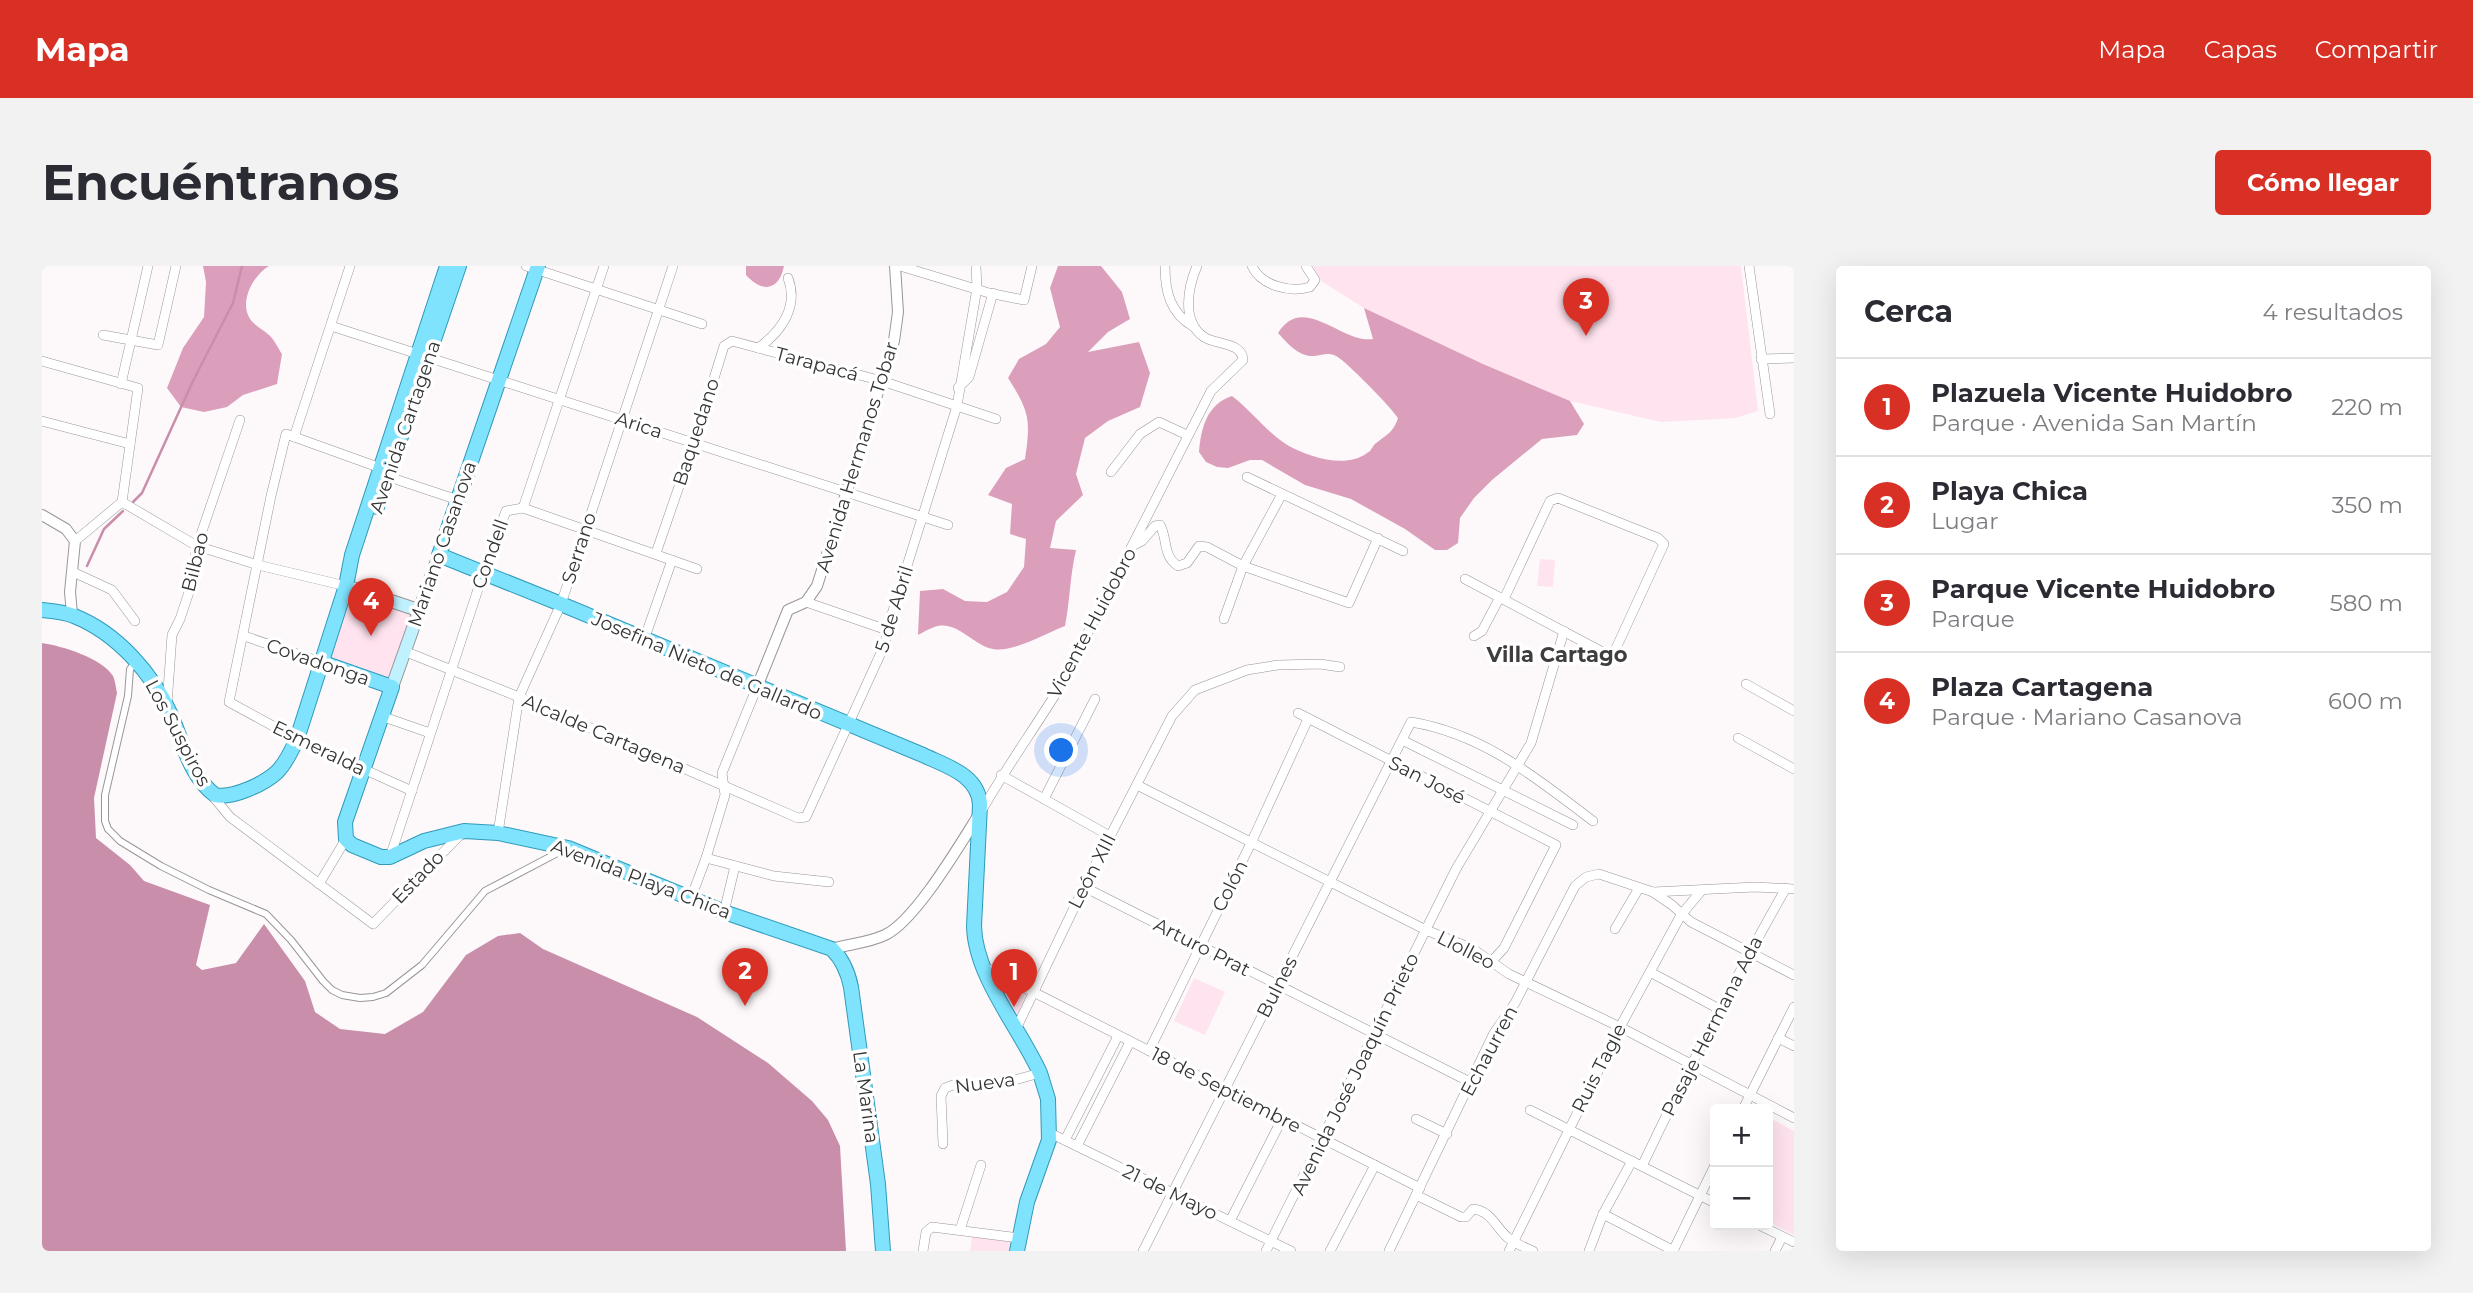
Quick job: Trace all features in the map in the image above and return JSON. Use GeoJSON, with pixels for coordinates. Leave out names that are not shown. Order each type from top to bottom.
{"type":"FeatureCollection","features":[{"type":"Feature","properties":{"kind":"main road","name":"Avenida Cartagena"},"geometry":{"type":"LineString","coordinates":[[208,790],[215,796],[227,797],[268,778],[285,762],[297,739],[346,586],[359,559],[423,355],[447,266]]}},
{"type":"Feature","properties":{"kind":"main road","name":"Avenida Cartagena"},"geometry":{"type":"LineString","coordinates":[[423,355],[459,266]]}},
{"type":"Feature","properties":{"kind":"main road","name":"Mariano Casanova"},"geometry":{"type":"LineString","coordinates":[[346,839],[345,822],[499,380],[533,267]]}},
{"type":"Feature","properties":{"kind":"main road","name":"Josefina Nieto de Gallardo"},"geometry":{"type":"LineString","coordinates":[[439,555],[923,755],[972,782],[980,799],[979,816]]}},
{"type":"Feature","properties":{"kind":"main road"},"geometry":{"type":"LineString","coordinates":[[346,586],[418,610]]}},
{"type":"Feature","properties":{"kind":"main road","name":"Los Suspiros"},"geometry":{"type":"LineString","coordinates":[[42,610],[72,614],[106,635],[136,662],[167,707],[189,760],[208,790]]}},
{"type":"Feature","properties":{"kind":"main road","name":"Covadonga"},"geometry":{"type":"LineString","coordinates":[[321,662],[391,687]]}},
{"type":"Feature","properties":{"kind":"main road"},"geometry":{"type":"LineString","coordinates":[[979,816],[975,942],[983,967],[1040,1073],[1048,1099],[1050,1133],[1045,1155],[1027,1202],[1018,1245]]}},
{"type":"Feature","properties":{"kind":"main road","name":"Avenida Playa Chica"},"geometry":{"type":"LineString","coordinates":[[390,857],[424,841],[464,831],[498,832],[568,848],[723,912],[832,949]]}},
{"type":"Feature","properties":{"kind":"main road"},"geometry":{"type":"LineString","coordinates":[[346,839],[361,850],[381,857],[390,857]]}},
{"type":"Feature","properties":{"kind":"main road","name":"La Marina"},"geometry":{"type":"LineString","coordinates":[[832,949],[850,979],[878,1184],[883,1251]]}},
{"type":"Feature","properties":{"kind":"street"},"geometry":{"type":"LineString","coordinates":[[121,384],[148,266]]}},
{"type":"Feature","properties":{"kind":"street"},"geometry":{"type":"LineString","coordinates":[[103,335],[158,345],[176,266]]}},
{"type":"Feature","properties":{"kind":"street"},"geometry":{"type":"LineString","coordinates":[[244,636],[271,496],[351,266]]}},
{"type":"Feature","properties":{"kind":"street","name":"Condell"},"geometry":{"type":"LineString","coordinates":[[390,857],[503,514],[510,509],[523,508],[604,266]]}},
{"type":"Feature","properties":{"kind":"street","name":"Serrano"},"geometry":{"type":"LineString","coordinates":[[498,832],[519,697],[561,604],[673,266]]}},
{"type":"Feature","properties":{"kind":"street"},"geometry":{"type":"LineString","coordinates":[[898,266],[1024,300],[1032,266]]}},
{"type":"Feature","properties":{"kind":"street","name":"Avenida Hermanos Tobar"},"geometry":{"type":"LineString","coordinates":[[758,687],[788,610],[806,602],[817,586],[882,382],[897,325],[898,266]]}},
{"type":"Feature","properties":{"kind":"street","name":"5 de Abril"},"geometry":{"type":"LineString","coordinates":[[802,819],[806,817],[885,644],[887,630],[957,407],[979,266]]}},
{"type":"Feature","properties":{"kind":"street"},"geometry":{"type":"LineString","coordinates":[[1165,266],[1166,290],[1171,304],[1179,316],[1196,328]]}},
{"type":"Feature","properties":{"kind":"street"},"geometry":{"type":"LineString","coordinates":[[1196,328],[1189,311],[1189,295],[1197,266]]}},
{"type":"Feature","properties":{"kind":"street"},"geometry":{"type":"LineString","coordinates":[[1252,266],[1257,275],[1265,281],[1282,287],[1302,289],[1310,287],[1315,280],[1306,266]]}},
{"type":"Feature","properties":{"kind":"street"},"geometry":{"type":"LineString","coordinates":[[1749,266],[1769,414]]}},
{"type":"Feature","properties":{"kind":"street"},"geometry":{"type":"LineString","coordinates":[[533,267],[702,324]]}},
{"type":"Feature","properties":{"kind":"street"},"geometry":{"type":"LineString","coordinates":[[758,348],[774,337],[787,314],[791,298],[788,278]]}},
{"type":"Feature","properties":{"kind":"street","name":"5 de Abril"},"geometry":{"type":"LineString","coordinates":[[958,388],[969,377],[993,293]]}},
{"type":"Feature","properties":{"kind":"street","name":"Arica"},"geometry":{"type":"LineString","coordinates":[[331,326],[948,525]]}},
{"type":"Feature","properties":{"kind":"street","name":"Vicente Huidobro"},"geometry":{"type":"LineString","coordinates":[[832,949],[871,940],[894,930],[930,889],[1060,687],[1211,391],[1224,377],[1240,366],[1243,360],[1238,349],[1209,339],[1196,328]]}},
{"type":"Feature","properties":{"kind":"street","name":"Baquedano"},"geometry":{"type":"LineString","coordinates":[[656,553],[724,346],[732,341],[758,348]]}},
{"type":"Feature","properties":{"kind":"street","name":"Tarapacá"},"geometry":{"type":"LineString","coordinates":[[758,348],[882,382],[996,419]]}},
{"type":"Feature","properties":{"kind":"street"},"geometry":{"type":"LineString","coordinates":[[1761,359],[1794,358]]}},
{"type":"Feature","properties":{"kind":"street"},"geometry":{"type":"LineString","coordinates":[[42,361],[138,388],[122,502],[75,541]]}},
{"type":"Feature","properties":{"kind":"street","name":"Bilbao"},"geometry":{"type":"LineString","coordinates":[[167,707],[169,644],[188,592],[197,546],[240,420]]}},
{"type":"Feature","properties":{"kind":"street"},"geometry":{"type":"LineString","coordinates":[[42,421],[130,444]]}},
{"type":"Feature","properties":{"kind":"street"},"geometry":{"type":"LineString","coordinates":[[1111,472],[1140,434],[1159,422],[1187,435]]}},
{"type":"Feature","properties":{"kind":"street"},"geometry":{"type":"LineString","coordinates":[[290,435],[458,500]]}},
{"type":"Feature","properties":{"kind":"street"},"geometry":{"type":"LineString","coordinates":[[1247,477],[1403,551]]}},
{"type":"Feature","properties":{"kind":"street"},"geometry":{"type":"LineString","coordinates":[[1224,619],[1243,566],[1282,494]]}},
{"type":"Feature","properties":{"kind":"street"},"geometry":{"type":"LineString","coordinates":[[1465,579],[1502,598],[1612,657],[1664,544],[1658,538],[1559,498],[1550,501],[1502,598],[1482,631],[1474,636]]}},
{"type":"Feature","properties":{"kind":"street"},"geometry":{"type":"LineString","coordinates":[[122,502],[197,546],[258,565],[346,586]]}},
{"type":"Feature","properties":{"kind":"street"},"geometry":{"type":"LineString","coordinates":[[523,508],[697,569]]}},
{"type":"Feature","properties":{"kind":"street"},"geometry":{"type":"LineString","coordinates":[[42,515],[66,529],[75,541],[70,592],[72,614]]}},
{"type":"Feature","properties":{"kind":"street"},"geometry":{"type":"LineString","coordinates":[[1134,545],[1139,544],[1160,525],[1164,531],[1163,540],[1167,555],[1178,566],[1187,563],[1199,546],[1207,547],[1243,566],[1349,603],[1378,538]]}},
{"type":"Feature","properties":{"kind":"street"},"geometry":{"type":"LineString","coordinates":[[644,640],[671,560]]}},
{"type":"Feature","properties":{"kind":"street"},"geometry":{"type":"LineString","coordinates":[[73,572],[112,590],[135,621]]}},
{"type":"Feature","properties":{"kind":"street"},"geometry":{"type":"LineString","coordinates":[[806,602],[887,630]]}},
{"type":"Feature","properties":{"kind":"street","name":"Avenida José Joaquín Prieto"},"geometry":{"type":"LineString","coordinates":[[1266,1251],[1457,869],[1531,743],[1564,631]]}},
{"type":"Feature","properties":{"kind":"street","name":"Covadonga"},"geometry":{"type":"LineString","coordinates":[[244,636],[321,662]]}},
{"type":"Feature","properties":{"kind":"street","name":"Esmeralda"},"geometry":{"type":"LineString","coordinates":[[244,636],[229,702],[297,739],[412,791]]}},
{"type":"Feature","properties":{"kind":"street","name":"Alcalde Cartagena"},"geometry":{"type":"LineString","coordinates":[[404,651],[519,697],[802,819]]}},
{"type":"Feature","properties":{"kind":"street"},"geometry":{"type":"LineString","coordinates":[[136,662],[130,668],[128,696],[105,795],[105,821],[120,841],[162,866],[266,914],[291,940],[323,981],[342,995],[360,998],[386,993],[422,965],[485,891],[568,848]]}},
{"type":"Feature","properties":{"kind":"street","name":"León XIII"},"geometry":{"type":"LineString","coordinates":[[1016,1029],[1084,887],[1172,716],[1195,690],[1247,670],[1320,664],[1340,667]]}},
{"type":"Feature","properties":{"kind":"street"},"geometry":{"type":"LineString","coordinates":[[1746,684],[1791,709],[1794,696]]}},
{"type":"Feature","properties":{"kind":"street"},"geometry":{"type":"LineString","coordinates":[[691,898],[725,795],[722,773],[758,687]]}},
{"type":"Feature","properties":{"kind":"street"},"geometry":{"type":"LineString","coordinates":[[1044,799],[1095,699]]}},
{"type":"Feature","properties":{"kind":"street","name":"San José"},"geometry":{"type":"LineString","coordinates":[[1298,713],[1556,845],[1504,948],[1492,961]]}},
{"type":"Feature","properties":{"kind":"street"},"geometry":{"type":"LineString","coordinates":[[381,716],[430,733]]}},
{"type":"Feature","properties":{"kind":"street","name":"Colón"},"geometry":{"type":"LineString","coordinates":[[1149,1051],[1252,841],[1308,719]]}},
{"type":"Feature","properties":{"kind":"street","name":"Bulnes"},"geometry":{"type":"LineString","coordinates":[[1143,1251],[1411,722],[1445,730],[1490,748],[1519,765]]}},
{"type":"Feature","properties":{"kind":"street"},"geometry":{"type":"LineString","coordinates":[[1738,738],[1794,769]]}},
{"type":"Feature","properties":{"kind":"street"},"geometry":{"type":"LineString","coordinates":[[1402,740],[1573,825]]}},
{"type":"Feature","properties":{"kind":"street"},"geometry":{"type":"LineString","coordinates":[[1519,765],[1593,821]]}},
{"type":"Feature","properties":{"kind":"street"},"geometry":{"type":"LineString","coordinates":[[1002,775],[1110,836]]}},
{"type":"Feature","properties":{"kind":"street","name":"Llolleo"},"geometry":{"type":"LineString","coordinates":[[1137,785],[1426,930],[1473,949],[1509,974],[1620,1027],[1794,1118]]}},
{"type":"Feature","properties":{"kind":"street","name":"Los Suspiros"},"geometry":{"type":"LineString","coordinates":[[208,790],[230,817],[373,924]]}},
{"type":"Feature","properties":{"kind":"street","name":"Estado"},"geometry":{"type":"LineString","coordinates":[[373,924],[464,831]]}},
{"type":"Feature","properties":{"kind":"street"},"geometry":{"type":"LineString","coordinates":[[319,884],[346,839]]}},
{"type":"Feature","properties":{"kind":"street"},"geometry":{"type":"LineString","coordinates":[[706,858],[774,877],[829,882]]}},
{"type":"Feature","properties":{"kind":"street"},"geometry":{"type":"LineString","coordinates":[[723,912],[735,866]]}},
{"type":"Feature","properties":{"kind":"street","name":"Echaurren"},"geometry":{"type":"LineString","coordinates":[[1389,1251],[1494,1033],[1525,982],[1575,886],[1590,875],[1609,875],[1639,888]]}},
{"type":"Feature","properties":{"kind":"street","name":"Arturo Prat"},"geometry":{"type":"LineString","coordinates":[[1084,887],[1470,1082]]}},
{"type":"Feature","properties":{"kind":"street"},"geometry":{"type":"LineString","coordinates":[[1615,929],[1639,888],[1653,892],[1742,887],[1790,889]]}},
{"type":"Feature","properties":{"kind":"street","name":"Pasaje Hermana Ada"},"geometry":{"type":"LineString","coordinates":[[1642,1166],[1749,952],[1790,889]]}},
{"type":"Feature","properties":{"kind":"street","name":"Ruis Tagle"},"geometry":{"type":"LineString","coordinates":[[1511,1247],[1620,1027],[1681,915],[1701,891]]}},
{"type":"Feature","properties":{"kind":"street"},"geometry":{"type":"LineString","coordinates":[[1653,892],[1681,915],[1794,975]]}},
{"type":"Feature","properties":{"kind":"street","name":"18 de Septiembre"},"geometry":{"type":"LineString","coordinates":[[983,967],[1375,1166],[1461,1217],[1466,1217],[1473,1209],[1483,1211],[1492,1218],[1511,1247],[1533,1251]]}},
{"type":"Feature","properties":{"kind":"street"},"geometry":{"type":"LineString","coordinates":[[1650,972],[1721,1010]]}},
{"type":"Feature","properties":{"kind":"street"},"geometry":{"type":"LineString","coordinates":[[1746,1104],[1794,1007]]}},
{"type":"Feature","properties":{"kind":"street"},"geometry":{"type":"LineString","coordinates":[[1065,1140],[1118,1036]]}},
{"type":"Feature","properties":{"kind":"street"},"geometry":{"type":"LineString","coordinates":[[1778,1038],[1794,1046]]}},
{"type":"Feature","properties":{"kind":"street"},"geometry":{"type":"LineString","coordinates":[[1077,1146],[1130,1042]]}},
{"type":"Feature","properties":{"kind":"street","name":"Nueva"},"geometry":{"type":"LineString","coordinates":[[943,1144],[941,1096],[947,1087],[1004,1083],[1040,1073]]}},
{"type":"Feature","properties":{"kind":"street"},"geometry":{"type":"LineString","coordinates":[[1530,1110],[1710,1200]]}},
{"type":"Feature","properties":{"kind":"street"},"geometry":{"type":"LineString","coordinates":[[1230,1221],[1282,1119]]}},
{"type":"Feature","properties":{"kind":"street"},"geometry":{"type":"LineString","coordinates":[[1416,1119],[1447,1134]]}},
{"type":"Feature","properties":{"kind":"street","name":"21 de Mayo"},"geometry":{"type":"LineString","coordinates":[[1050,1133],[1291,1251]]}},
{"type":"Feature","properties":{"kind":"street"},"geometry":{"type":"LineString","coordinates":[[1589,1251],[1603,1214],[1632,1161]]}},
{"type":"Feature","properties":{"kind":"street"},"geometry":{"type":"LineString","coordinates":[[960,1230],[981,1165]]}},
{"type":"Feature","properties":{"kind":"street"},"geometry":{"type":"LineString","coordinates":[[1329,1251],[1375,1166]]}},
{"type":"Feature","properties":{"kind":"street"},"geometry":{"type":"LineString","coordinates":[[1603,1214],[1673,1251],[1714,1167]]}},
{"type":"Feature","properties":{"kind":"street"},"geometry":{"type":"LineString","coordinates":[[923,1251],[925,1235],[930,1228],[960,1230],[1018,1245]]}},
{"type":"Feature","properties":{"kind":"street"},"geometry":{"type":"LineString","coordinates":[[1769,1230],[1794,1242]]}},
{"type":"Feature","properties":{"kind":"street"},"geometry":{"type":"LineString","coordinates":[[1775,1251],[1783,1237]]}},
{"type":"Feature","properties":{"kind":"shaded area"},"geometry":{"type":"Polygon","coordinates":[[[203,266],[269,266],[258,275],[250,288],[246,308],[252,321],[271,337],[282,354],[277,384],[243,395],[227,407],[204,412],[181,407],[167,388],[183,348],[204,317],[206,282],[203,266]]]}},
{"type":"Feature","properties":{"kind":"shaded area"},"geometry":{"type":"Polygon","coordinates":[[[746,266],[784,266],[774,285],[764,287],[746,275],[746,266]]]}},
{"type":"Feature","properties":{"kind":"shaded area"},"geometry":{"type":"Polygon","coordinates":[[[1058,266],[1101,266],[1122,292],[1130,319],[1108,332],[1088,352],[1139,342],[1150,373],[1140,407],[1108,421],[1085,438],[1076,474],[1083,495],[1056,521],[1050,548],[1076,550],[1065,626],[1020,645],[1001,649],[979,644],[953,627],[936,627],[918,635],[920,591],[943,589],[965,601],[987,602],[1007,592],[1024,567],[1026,539],[1010,534],[1012,504],[988,495],[1006,468],[1025,459],[1027,416],[1008,378],[1019,359],[1046,344],[1060,327],[1050,288],[1058,266]]]}},
{"type":"Feature","properties":{"kind":"shaded area"},"geometry":{"type":"Polygon","coordinates":[[[1313,266],[1741,266],[1758,411],[1735,418],[1661,422],[1570,401],[1364,308],[1321,281],[1313,266]]]}},
{"type":"Feature","properties":{"kind":"shaded area"},"geometry":{"type":"Polygon","coordinates":[[[1364,308],[1570,401],[1584,424],[1577,435],[1542,439],[1492,480],[1474,498],[1460,518],[1458,543],[1447,550],[1435,550],[1405,529],[1351,499],[1305,485],[1262,460],[1250,460],[1228,468],[1217,467],[1206,462],[1199,452],[1201,434],[1211,411],[1232,396],[1281,441],[1307,454],[1338,461],[1358,458],[1369,451],[1394,428],[1398,418],[1341,359],[1330,354],[1303,354],[1278,333],[1288,322],[1299,317],[1323,322],[1361,338],[1373,339],[1364,308]]]}},
{"type":"Feature","properties":{"kind":"shaded area"},"geometry":{"type":"Polygon","coordinates":[[[1540,559],[1555,560],[1553,587],[1537,586],[1540,559]]]}},
{"type":"Feature","properties":{"kind":"shaded area"},"geometry":{"type":"Polygon","coordinates":[[[352,594],[414,613],[390,681],[329,660],[352,594]]]}},
{"type":"Feature","properties":{"kind":"shaded area"},"geometry":{"type":"Polygon","coordinates":[[[42,643],[91,658],[113,676],[117,693],[94,798],[96,838],[130,865],[144,881],[210,905],[196,965],[202,970],[236,963],[264,924],[305,981],[315,1012],[340,1029],[385,1034],[423,1012],[466,955],[498,936],[520,933],[543,949],[697,1017],[768,1063],[812,1101],[828,1120],[840,1146],[846,1251],[42,1251],[42,643]]]}},
{"type":"Feature","properties":{"kind":"shaded area"},"geometry":{"type":"Polygon","coordinates":[[[990,975],[1026,994],[1015,1021],[990,975]]]}},
{"type":"Feature","properties":{"kind":"shaded area"},"geometry":{"type":"Polygon","coordinates":[[[1194,978],[1225,992],[1205,1035],[1174,1021],[1194,978]]]}},
{"type":"Feature","properties":{"kind":"shaded area"},"geometry":{"type":"Polygon","coordinates":[[[1773,1120],[1794,1131],[1794,1235],[1773,1224],[1773,1120]]]}},
{"type":"Feature","properties":{"kind":"shaded area"},"geometry":{"type":"Polygon","coordinates":[[[972,1236],[1011,1239],[1010,1251],[970,1251],[972,1236]]]}},
{"type":"Feature","properties":{"kind":"waterway"},"geometry":{"type":"LineString","coordinates":[[133,502],[142,493],[193,381],[233,303],[242,266]]}},
{"type":"Feature","properties":{"kind":"waterway"},"geometry":{"type":"LineString","coordinates":[[87,566],[104,529],[123,511]]}},
{"type":"Feature","properties":{"kind":"place","name":"Parque Vicente Huidobro"},"geometry":{"type":"Point","coordinates":[1586,336]}},
{"type":"Feature","properties":{"kind":"place","name":"Plaza Cartagena"},"geometry":{"type":"Point","coordinates":[371,636]}},
{"type":"Feature","properties":{"kind":"place","name":"Playa Chica"},"geometry":{"type":"Point","coordinates":[745,1006]}},
{"type":"Feature","properties":{"kind":"place","name":"Plazuela Vicente Huidobro"},"geometry":{"type":"Point","coordinates":[1014,1007]}},
{"type":"Feature","properties":{"kind":"district","name":"Villa Cartago"},"geometry":{"type":"Point","coordinates":[1557,654]}}]}
